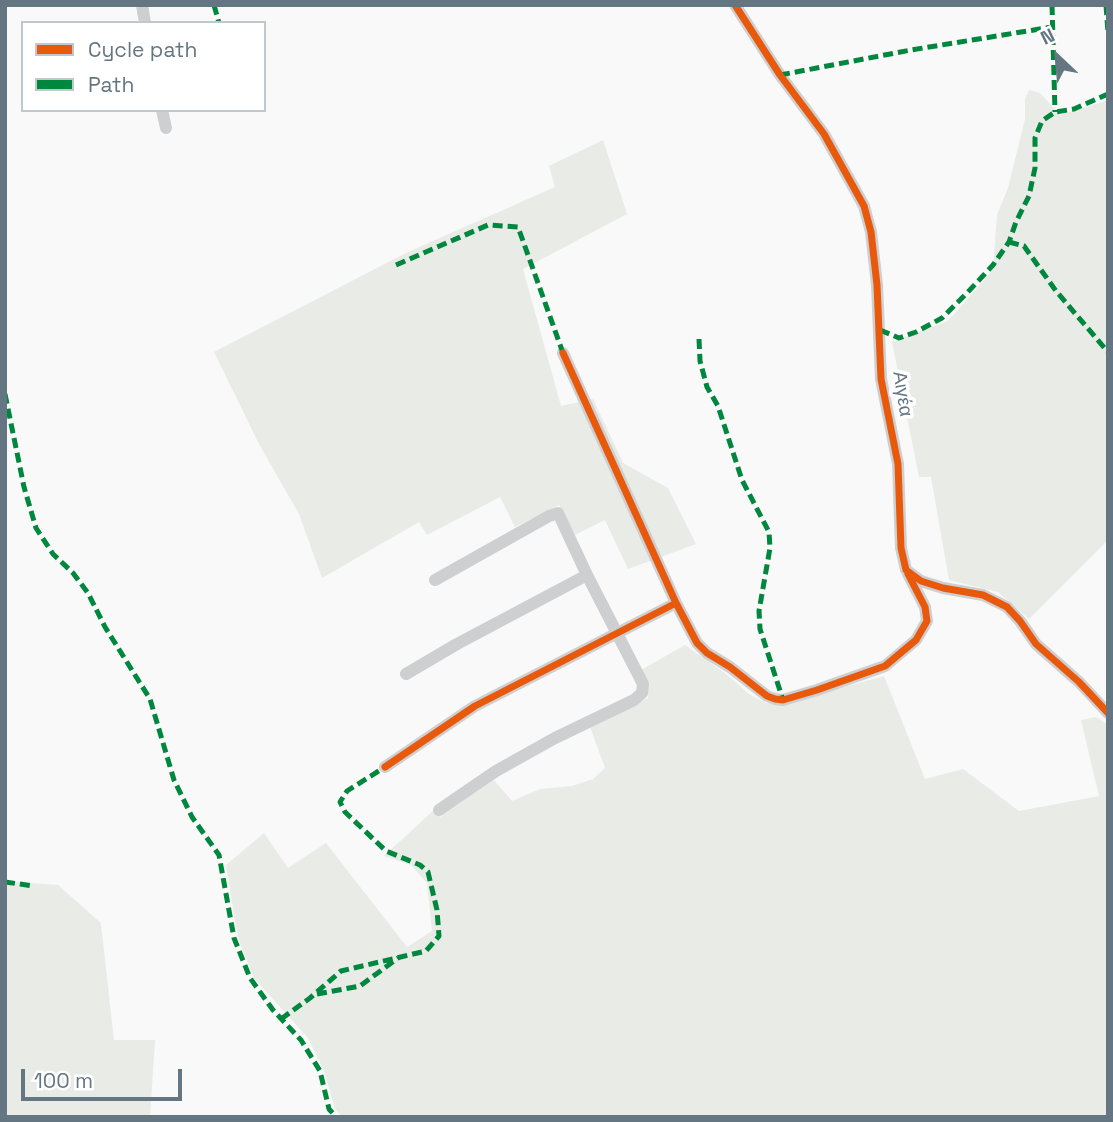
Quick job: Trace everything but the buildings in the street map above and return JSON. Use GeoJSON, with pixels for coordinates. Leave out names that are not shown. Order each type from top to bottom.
{"type":"FeatureCollection","features":[{"type":"Feature","properties":{"kind":"street","name":"Αιγέα"},"geometry":{"type":"LineString","coordinates":[[676,603],[697,643],[707,653],[767,696],[783,700],[885,666],[916,640],[927,621],[920,595],[906,570],[901,548],[898,464],[881,379],[877,285],[871,232],[864,206],[824,134],[780,75],[735,5]]}},
{"type":"Feature","properties":{"kind":"street"},"geometry":{"type":"LineString","coordinates":[[162,112],[166,128]]}},
{"type":"Feature","properties":{"kind":"street"},"geometry":{"type":"LineString","coordinates":[[384,767],[475,706],[676,603],[563,353]]}},
{"type":"Feature","properties":{"kind":"street"},"geometry":{"type":"LineString","coordinates":[[435,580],[558,513],[615,633],[643,684],[642,693],[634,700],[555,738],[496,771],[439,810]]}},
{"type":"Feature","properties":{"kind":"street"},"geometry":{"type":"LineString","coordinates":[[906,570],[921,581],[983,595],[1007,607],[1036,644],[1079,682],[1108,713]]}},
{"type":"Feature","properties":{"kind":"street"},"geometry":{"type":"LineString","coordinates":[[406,674],[587,575]]}},
{"type":"Feature","properties":{"kind":"shaded area"},"geometry":{"type":"Polygon","coordinates":[[[1029,90],[1040,93],[1060,115],[1108,100],[1108,540],[1029,619],[998,592],[949,580],[931,477],[919,477],[892,342],[948,321],[993,270],[997,215],[1008,188],[1025,119],[1025,99],[1029,90]]]}},
{"type":"Feature","properties":{"kind":"shaded area"},"geometry":{"type":"Polygon","coordinates":[[[603,140],[627,214],[523,269],[561,406],[593,399],[623,463],[668,488],[696,544],[628,569],[605,520],[575,535],[559,505],[515,527],[500,497],[427,535],[419,522],[322,578],[299,514],[259,444],[214,352],[408,252],[555,187],[549,166],[603,140]]]}},
{"type":"Feature","properties":{"kind":"shaded area"},"geometry":{"type":"Polygon","coordinates":[[[685,645],[749,694],[766,703],[783,704],[884,676],[925,779],[963,769],[1019,811],[1099,796],[1081,720],[1096,717],[1108,725],[1108,1117],[342,1117],[335,1109],[324,1071],[308,1038],[254,978],[238,938],[226,865],[264,833],[288,868],[326,843],[407,947],[432,931],[427,883],[411,865],[384,856],[434,810],[440,817],[494,780],[512,801],[540,789],[572,786],[593,779],[605,768],[590,727],[648,698],[648,686],[641,670],[685,645]]]}},
{"type":"Feature","properties":{"kind":"shaded area"},"geometry":{"type":"Polygon","coordinates":[[[5,881],[58,885],[101,923],[114,1040],[155,1040],[150,1117],[5,1117],[5,881]]]}},
{"type":"Feature","properties":{"kind":"marked path"},"geometry":{"type":"LineString","coordinates":[[214,5],[218,21]]}},
{"type":"Feature","properties":{"kind":"marked path"},"geometry":{"type":"LineString","coordinates":[[1052,5],[1055,112]]}},
{"type":"Feature","properties":{"kind":"marked path"},"geometry":{"type":"LineString","coordinates":[[1106,5],[1108,33]]}},
{"type":"Feature","properties":{"kind":"marked path"},"geometry":{"type":"LineString","coordinates":[[780,75],[1052,27]]}},
{"type":"Feature","properties":{"kind":"marked path"},"geometry":{"type":"LineString","coordinates":[[880,330],[899,338],[916,332],[942,318],[967,293],[993,265],[1009,242],[1029,196],[1035,168],[1035,138],[1042,121],[1055,112],[1074,109],[1108,94]]}},
{"type":"Feature","properties":{"kind":"marked path"},"geometry":{"type":"LineString","coordinates":[[396,265],[488,225],[518,227],[563,353]]}},
{"type":"Feature","properties":{"kind":"marked path"},"geometry":{"type":"LineString","coordinates":[[1009,242],[1024,246],[1056,291],[1108,352]]}},
{"type":"Feature","properties":{"kind":"marked path"},"geometry":{"type":"LineString","coordinates":[[699,339],[700,361],[707,387],[718,406],[742,480],[769,532],[770,548],[759,611],[760,629],[783,700]]}},
{"type":"Feature","properties":{"kind":"marked path"},"geometry":{"type":"LineString","coordinates":[[5,394],[24,487],[36,528],[53,554],[73,573],[88,593],[105,627],[150,699],[174,780],[192,817],[219,855],[234,938],[250,978],[273,1010],[301,1040],[320,1071],[329,1109],[336,1117]]}},
{"type":"Feature","properties":{"kind":"marked path"},"geometry":{"type":"LineString","coordinates":[[281,1019],[341,971],[426,951],[439,936],[437,910],[428,872],[420,865],[386,851],[345,812],[340,802],[347,791],[385,767]]}},
{"type":"Feature","properties":{"kind":"marked path"},"geometry":{"type":"LineString","coordinates":[[5,882],[34,886]]}},
{"type":"Feature","properties":{"kind":"marked path"},"geometry":{"type":"LineString","coordinates":[[317,994],[360,986],[398,958]]}},
{"type":"Feature","properties":{"kind":"cycle path"},"geometry":{"type":"LineString","coordinates":[[735,5],[780,75],[824,134],[864,206],[871,232],[877,285],[881,379],[898,464],[901,548],[906,570],[921,581],[983,595],[1007,607],[1036,644],[1079,682],[1108,713]]}},
{"type":"Feature","properties":{"kind":"cycle path"},"geometry":{"type":"LineString","coordinates":[[563,353],[676,603]]}},
{"type":"Feature","properties":{"kind":"cycle path"},"geometry":{"type":"LineString","coordinates":[[385,767],[475,706],[676,603],[697,643],[707,653],[775,699],[783,700],[817,690],[885,666],[916,640],[927,621],[925,607],[908,574]]}}]}
